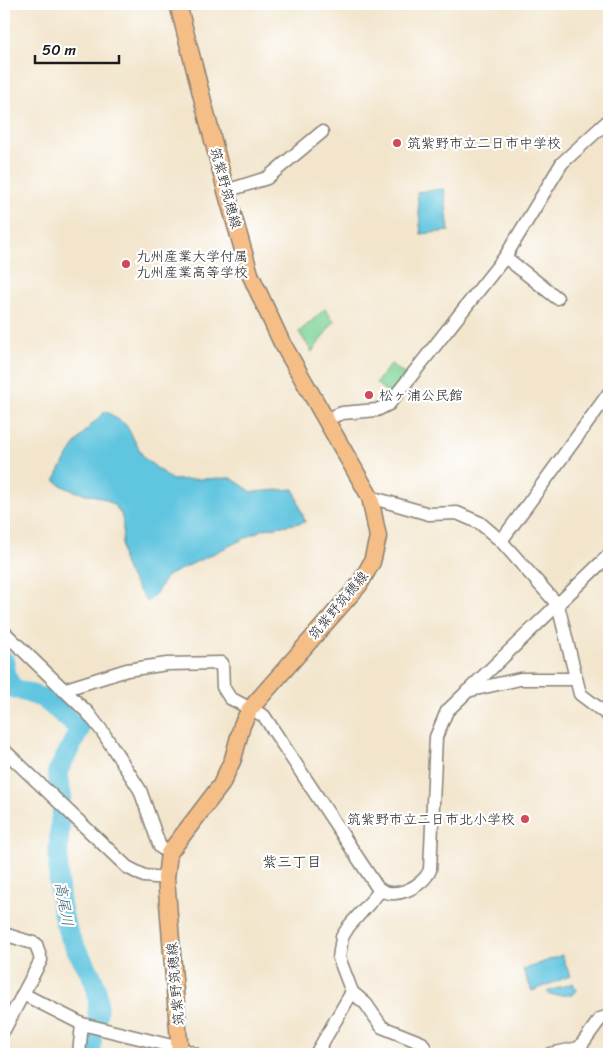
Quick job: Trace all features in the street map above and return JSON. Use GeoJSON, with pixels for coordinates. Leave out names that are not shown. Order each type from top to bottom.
{"type":"FeatureCollection","features":[{"type":"Feature","properties":{"kind":"main road","name":"筑紫野筑穂線"},"geometry":{"type":"LineString","coordinates":[[178,4],[226,191],[250,274],[281,341],[370,497],[378,537],[372,562],[359,584],[250,709],[242,725],[233,759],[221,784],[170,853],[166,878],[180,1051]]}},
{"type":"Feature","properties":{"kind":"street"},"geometry":{"type":"LineString","coordinates":[[327,420],[342,413],[378,410],[389,404],[505,257],[562,163],[609,120]]}},
{"type":"Feature","properties":{"kind":"street"},"geometry":{"type":"LineString","coordinates":[[226,191],[267,178],[322,132]]}},
{"type":"Feature","properties":{"kind":"street"},"geometry":{"type":"LineString","coordinates":[[505,257],[557,298]]}},
{"type":"Feature","properties":{"kind":"street"},"geometry":{"type":"LineString","coordinates":[[501,541],[609,393]]}},
{"type":"Feature","properties":{"kind":"street"},"geometry":{"type":"LineString","coordinates":[[370,497],[430,514],[457,513],[484,526],[501,541],[558,605],[576,679],[584,698],[609,716]]}},
{"type":"Feature","properties":{"kind":"street"},"geometry":{"type":"LineString","coordinates":[[63,690],[127,670],[167,664],[222,664],[223,687],[230,698],[264,716],[381,890],[396,892],[412,888],[428,876],[430,870],[436,736],[447,710],[609,555]]}},
{"type":"Feature","properties":{"kind":"street"},"geometry":{"type":"LineString","coordinates":[[4,632],[102,730],[140,790],[160,847],[170,853]]}},
{"type":"Feature","properties":{"kind":"street"},"geometry":{"type":"LineString","coordinates":[[466,692],[520,679],[576,679]]}},
{"type":"Feature","properties":{"kind":"street"},"geometry":{"type":"LineString","coordinates":[[6,757],[127,867],[144,876],[166,878]]}},
{"type":"Feature","properties":{"kind":"street"},"geometry":{"type":"LineString","coordinates":[[381,890],[348,926],[342,937],[339,958],[352,992],[366,1004],[374,1018],[382,1026],[422,1043],[428,1054]]}},
{"type":"Feature","properties":{"kind":"street"},"geometry":{"type":"LineString","coordinates":[[4,934],[36,944],[41,960],[4,1030]]}},
{"type":"Feature","properties":{"kind":"street"},"geometry":{"type":"LineString","coordinates":[[316,1054],[352,992]]}},
{"type":"Feature","properties":{"kind":"street"},"geometry":{"type":"LineString","coordinates":[[23,994],[82,1024],[195,1054]]}},
{"type":"Feature","properties":{"kind":"street"},"geometry":{"type":"LineString","coordinates":[[550,1054],[579,1048],[600,1019],[609,1016]]}},
{"type":"Feature","properties":{"kind":"street"},"geometry":{"type":"LineString","coordinates":[[79,1054],[82,1024]]}},
{"type":"Feature","properties":{"kind":"green space"},"geometry":{"type":"Polygon","coordinates":[[[325,309],[334,321],[312,352],[299,332],[325,309]]]}},
{"type":"Feature","properties":{"kind":"green space"},"geometry":{"type":"Polygon","coordinates":[[[391,364],[403,373],[405,378],[394,392],[388,393],[376,383],[391,364]]]}},
{"type":"Feature","properties":{"kind":"water"},"geometry":{"type":"Polygon","coordinates":[[[444,189],[449,231],[421,234],[417,192],[444,189]]]}},
{"type":"Feature","properties":{"kind":"water"},"geometry":{"type":"Polygon","coordinates":[[[106,411],[126,425],[144,458],[172,480],[231,478],[252,492],[294,489],[305,522],[264,529],[167,576],[156,593],[147,602],[132,579],[123,560],[123,521],[119,511],[105,499],[71,490],[55,480],[77,442],[106,411]]]}},
{"type":"Feature","properties":{"kind":"water"},"geometry":{"type":"Polygon","coordinates":[[[562,955],[570,976],[532,991],[523,970],[562,955]]]}},
{"type":"Feature","properties":{"kind":"water"},"geometry":{"type":"Polygon","coordinates":[[[573,983],[576,990],[572,995],[549,995],[547,992],[573,983]]]}},
{"type":"Feature","properties":{"kind":"waterway","name":"高尾川"},"geometry":{"type":"LineString","coordinates":[[4,660],[7,678],[13,688],[43,698],[80,729],[57,773],[62,796]]}},
{"type":"Feature","properties":{"kind":"waterway","name":"高尾川"},"geometry":{"type":"LineString","coordinates":[[61,815],[58,859],[61,904],[73,944],[94,981],[97,991],[97,1017]]}},
{"type":"Feature","properties":{"kind":"waterway","name":"高尾川"},"geometry":{"type":"LineString","coordinates":[[91,1054],[92,1037]]}},
{"type":"Feature","properties":{"kind":"place","name":"筑紫野市立二日市中学校"},"geometry":{"type":"Point","coordinates":[397,143]}},
{"type":"Feature","properties":{"kind":"place","name":"九州産業大学付属 九州産業高等学校"},"geometry":{"type":"Point","coordinates":[126,264]}},
{"type":"Feature","properties":{"kind":"place","name":"松ヶ浦公民館"},"geometry":{"type":"Point","coordinates":[369,395]}},
{"type":"Feature","properties":{"kind":"place","name":"筑紫野市立二日市北小学校"},"geometry":{"type":"Point","coordinates":[525,819]}},
{"type":"Feature","properties":{"kind":"district","name":"紫三丁目"},"geometry":{"type":"Point","coordinates":[292,862]}}]}
